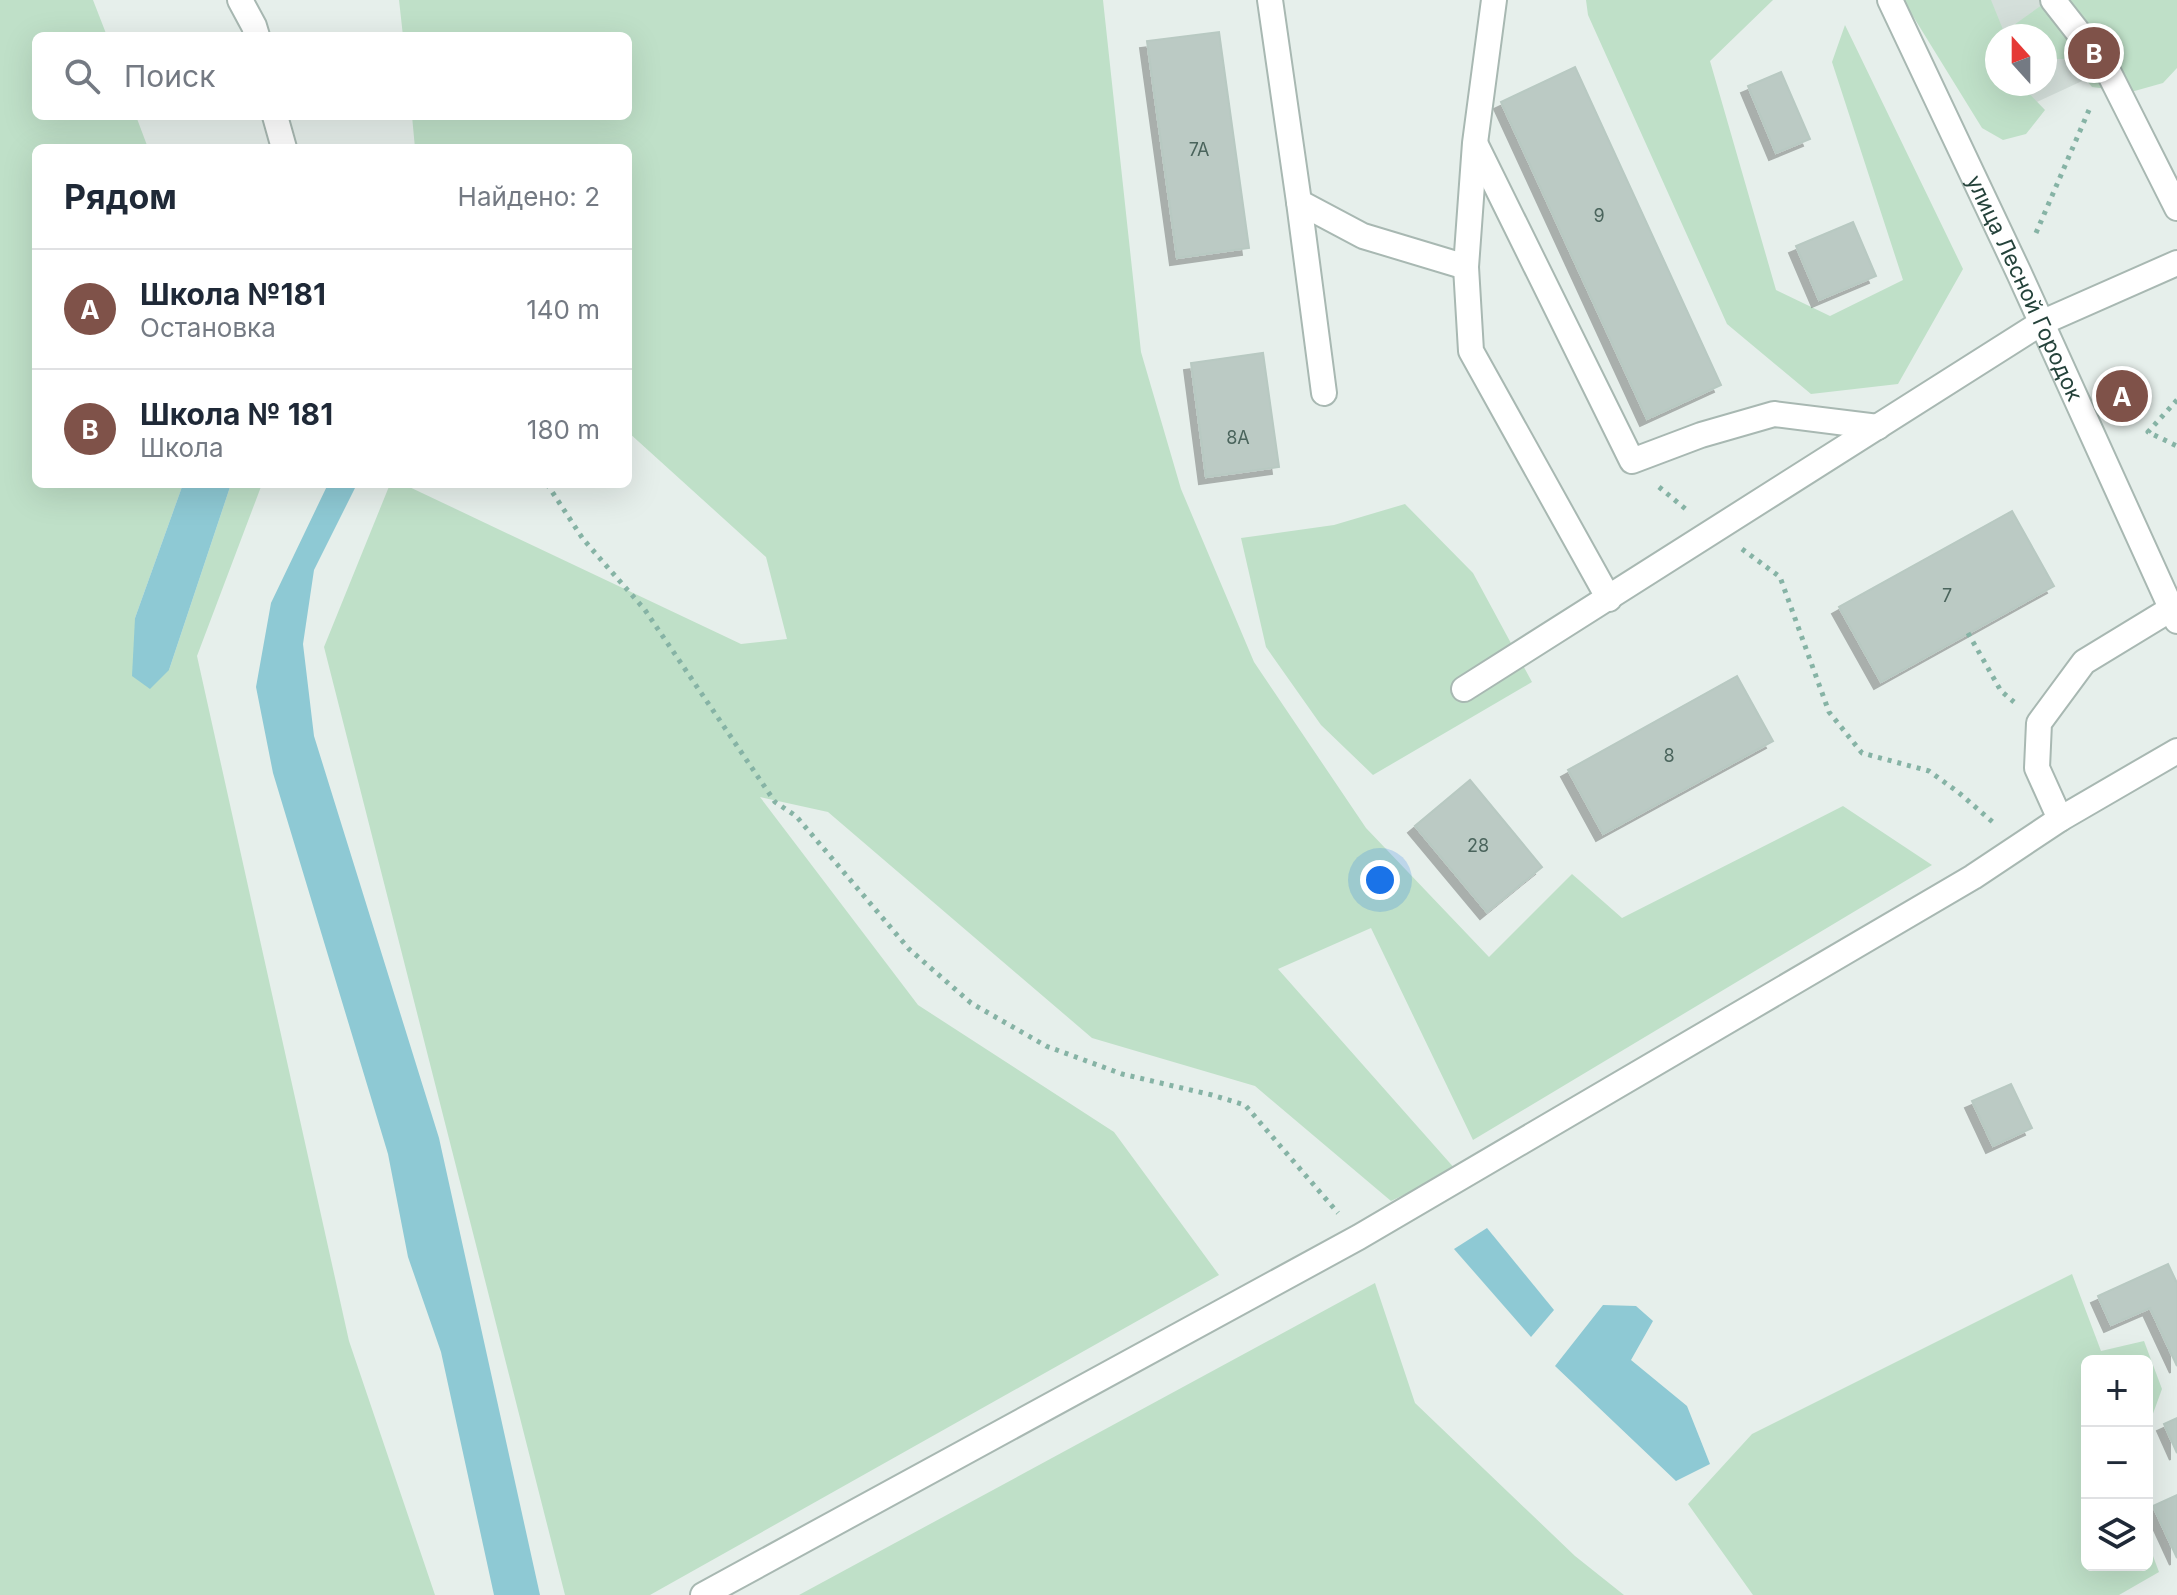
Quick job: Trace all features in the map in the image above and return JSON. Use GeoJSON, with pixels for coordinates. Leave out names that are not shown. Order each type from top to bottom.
{"type":"FeatureCollection","features":[{"type":"Feature","properties":{"kind":"street"},"geometry":{"type":"LineString","coordinates":[[240,0],[256,32]]}},
{"type":"Feature","properties":{"kind":"street"},"geometry":{"type":"LineString","coordinates":[[1270,0],[1324,393]]}},
{"type":"Feature","properties":{"kind":"street"},"geometry":{"type":"LineString","coordinates":[[1494,0],[1475,143],[1466,267],[1471,351],[1609,599]]}},
{"type":"Feature","properties":{"kind":"street","name":"улица Лесной Городок"},"geometry":{"type":"LineString","coordinates":[[1890,0],[2041,323],[2167,572],[2174,615]]}},
{"type":"Feature","properties":{"kind":"street"},"geometry":{"type":"LineString","coordinates":[[2053,0],[2107,69],[2177,208]]}},
{"type":"Feature","properties":{"kind":"street"},"geometry":{"type":"LineString","coordinates":[[276,120],[283,144]]}},
{"type":"Feature","properties":{"kind":"street"},"geometry":{"type":"LineString","coordinates":[[1475,143],[1632,461],[1701,435],[1774,414],[1878,427]]}},
{"type":"Feature","properties":{"kind":"street"},"geometry":{"type":"LineString","coordinates":[[1299,202],[1363,236],[1466,267]]}},
{"type":"Feature","properties":{"kind":"street"},"geometry":{"type":"LineString","coordinates":[[1464,689],[2041,323],[2177,263]]}},
{"type":"Feature","properties":{"kind":"street"},"geometry":{"type":"LineString","coordinates":[[2060,819],[2037,768],[2039,723],[2084,662],[2174,615]]}},
{"type":"Feature","properties":{"kind":"street"},"geometry":{"type":"LineString","coordinates":[[703,1595],[1359,1237],[1973,877],[2060,819],[2177,751]]}},
{"type":"Feature","properties":{"kind":"path"},"geometry":{"type":"LineString","coordinates":[[2019,273],[2107,69]]}},
{"type":"Feature","properties":{"kind":"path"},"geometry":{"type":"LineString","coordinates":[[2177,400],[2148,432],[2177,446]]}},
{"type":"Feature","properties":{"kind":"path"},"geometry":{"type":"LineString","coordinates":[[1632,461],[1673,500],[1780,577],[1829,712],[1862,753],[1929,771],[1958,792],[2019,846]]}},
{"type":"Feature","properties":{"kind":"path"},"geometry":{"type":"LineString","coordinates":[[550,488],[583,539],[645,610],[775,802],[796,816],[909,949],[971,1003],[1046,1046],[1122,1074],[1245,1105],[1359,1237]]}},
{"type":"Feature","properties":{"kind":"path"},"geometry":{"type":"LineString","coordinates":[[1968,633],[2001,691],[2039,723]]}},
{"type":"Feature","properties":{"kind":"shaded area"},"geometry":{"type":"Polygon","coordinates":[[[1955,0],[2177,0],[2177,37],[2057,93],[2057,24],[1985,24],[1985,64],[1955,0]]]}},
{"type":"Feature","properties":{"kind":"shaded area"},"geometry":{"type":"Polygon","coordinates":[[[2000,96],[2050,96],[2009,115],[2000,96]]]}},
{"type":"Feature","properties":{"kind":"green space"},"geometry":{"type":"Polygon","coordinates":[[[0,0],[93,0],[105,32],[32,32],[32,120],[138,120],[146,144],[32,144],[32,488],[182,488],[135,618],[169,670],[230,488],[260,488],[197,656],[349,1341],[435,1595],[0,1595],[0,0]]]}},
{"type":"Feature","properties":{"kind":"green space"},"geometry":{"type":"Polygon","coordinates":[[[399,0],[1103,0],[1141,352],[1181,489],[1254,662],[1366,828],[1489,957],[1572,874],[1622,918],[1843,806],[1932,865],[1473,1140],[1371,928],[1278,969],[1456,1170],[1391,1201],[1255,1086],[1092,1038],[828,812],[760,797],[918,1005],[1114,1132],[1219,1275],[650,1595],[565,1595],[324,647],[388,488],[411,488],[741,644],[787,639],[766,557],[632,436],[632,144],[415,144],[412,120],[632,120],[632,32],[403,32],[399,0]]]}},
{"type":"Feature","properties":{"kind":"green space"},"geometry":{"type":"Polygon","coordinates":[[[1586,0],[1773,0],[1710,61],[1776,290],[1830,316],[1903,280],[1832,62],[1845,25],[1963,269],[1898,384],[1811,394],[1727,324],[1588,15],[1586,0]]]}},
{"type":"Feature","properties":{"kind":"green space"},"geometry":{"type":"Polygon","coordinates":[[[1903,0],[1991,0],[2001,24],[1985,24],[1985,96],[2032,96],[2045,110],[2026,134],[2003,140],[1982,128],[1903,0]]]}},
{"type":"Feature","properties":{"kind":"green space"},"geometry":{"type":"Polygon","coordinates":[[[2049,0],[2177,0],[2177,68],[2163,83],[2131,92],[2092,87],[2069,59],[2057,59],[2057,24],[2015,24],[2049,0]]]}},
{"type":"Feature","properties":{"kind":"green space"},"geometry":{"type":"Polygon","coordinates":[[[1405,504],[1473,573],[1532,682],[1373,775],[1321,725],[1266,647],[1241,538],[1334,525],[1405,504]]]}},
{"type":"Feature","properties":{"kind":"green space"},"geometry":{"type":"Polygon","coordinates":[[[2072,1274],[2101,1351],[2144,1341],[2149,1355],[2081,1355],[2081,1571],[2153,1571],[2153,1556],[2159,1572],[2119,1595],[1753,1595],[1688,1504],[1752,1434],[2072,1274]]]}},
{"type":"Feature","properties":{"kind":"green space"},"geometry":{"type":"Polygon","coordinates":[[[1375,1283],[1415,1403],[1575,1556],[1624,1595],[799,1595],[1375,1283]]]}},
{"type":"Feature","properties":{"kind":"green space"},"geometry":{"type":"Polygon","coordinates":[[[2153,1365],[2162,1389],[2153,1414],[2153,1365]]]}},
{"type":"Feature","properties":{"kind":"water"},"geometry":{"type":"Polygon","coordinates":[[[182,488],[230,488],[169,670],[150,689],[132,676],[135,618],[182,488]]]}},
{"type":"Feature","properties":{"kind":"water"},"geometry":{"type":"Polygon","coordinates":[[[326,488],[355,488],[314,570],[303,644],[314,736],[439,1138],[540,1595],[494,1595],[441,1352],[408,1257],[388,1154],[273,773],[256,687],[271,603],[326,488]]]}},
{"type":"Feature","properties":{"kind":"water"},"geometry":{"type":"Polygon","coordinates":[[[1487,1228],[1554,1310],[1531,1337],[1454,1249],[1487,1228]]]}},
{"type":"Feature","properties":{"kind":"water"},"geometry":{"type":"Polygon","coordinates":[[[1603,1305],[1636,1306],[1653,1321],[1631,1360],[1687,1406],[1710,1464],[1676,1481],[1555,1366],[1603,1305]]]}},
{"type":"Feature","properties":{"kind":"building"},"geometry":{"type":"Polygon","coordinates":[[[1219,32],[1249,248],[1177,258],[1147,41],[1219,32]]]}},
{"type":"Feature","properties":{"kind":"building"},"geometry":{"type":"Polygon","coordinates":[[[1575,67],[1721,385],[1647,419],[1501,102],[1575,67]]]}},
{"type":"Feature","properties":{"kind":"building"},"geometry":{"type":"Polygon","coordinates":[[[1781,72],[1810,139],[1776,153],[1748,86],[1781,72]]]}},
{"type":"Feature","properties":{"kind":"building"},"geometry":{"type":"Polygon","coordinates":[[[1853,222],[1876,276],[1819,300],[1796,246],[1853,222]]]}},
{"type":"Feature","properties":{"kind":"building"},"geometry":{"type":"Polygon","coordinates":[[[1263,353],[1279,467],[1206,477],[1191,363],[1263,353]]]}},
{"type":"Feature","properties":{"kind":"building"},"geometry":{"type":"Polygon","coordinates":[[[2012,511],[2054,586],[1881,682],[1839,607],[2012,511]]]}},
{"type":"Feature","properties":{"kind":"building"},"geometry":{"type":"Polygon","coordinates":[[[1737,676],[1773,741],[1603,834],[1568,770],[1737,676]]]}},
{"type":"Feature","properties":{"kind":"building"},"geometry":{"type":"Polygon","coordinates":[[[1470,780],[1542,867],[1487,912],[1415,826],[1470,780]]]}},
{"type":"Feature","properties":{"kind":"building"},"geometry":{"type":"Polygon","coordinates":[[[2011,1084],[2032,1128],[1993,1146],[1972,1101],[2011,1084]]]}},
{"type":"Feature","properties":{"kind":"building"},"geometry":{"type":"Polygon","coordinates":[[[2168,1264],[2177,1283],[2177,1366],[2150,1308],[2111,1325],[2098,1296],[2168,1264]]]}},
{"type":"Feature","properties":{"kind":"building"},"geometry":{"type":"Polygon","coordinates":[[[2177,1418],[2177,1453],[2164,1424],[2177,1418]]]}},
{"type":"Feature","properties":{"kind":"building"},"geometry":{"type":"Polygon","coordinates":[[[2177,1495],[2177,1558],[2153,1506],[2177,1495]]]}},
{"type":"Feature","properties":{"kind":"place","name":"Школа № 181"},"geometry":{"type":"Point","coordinates":[2094,53]}},
{"type":"Feature","properties":{"kind":"place","name":"Школа №181"},"geometry":{"type":"Point","coordinates":[2122,396]}}]}
